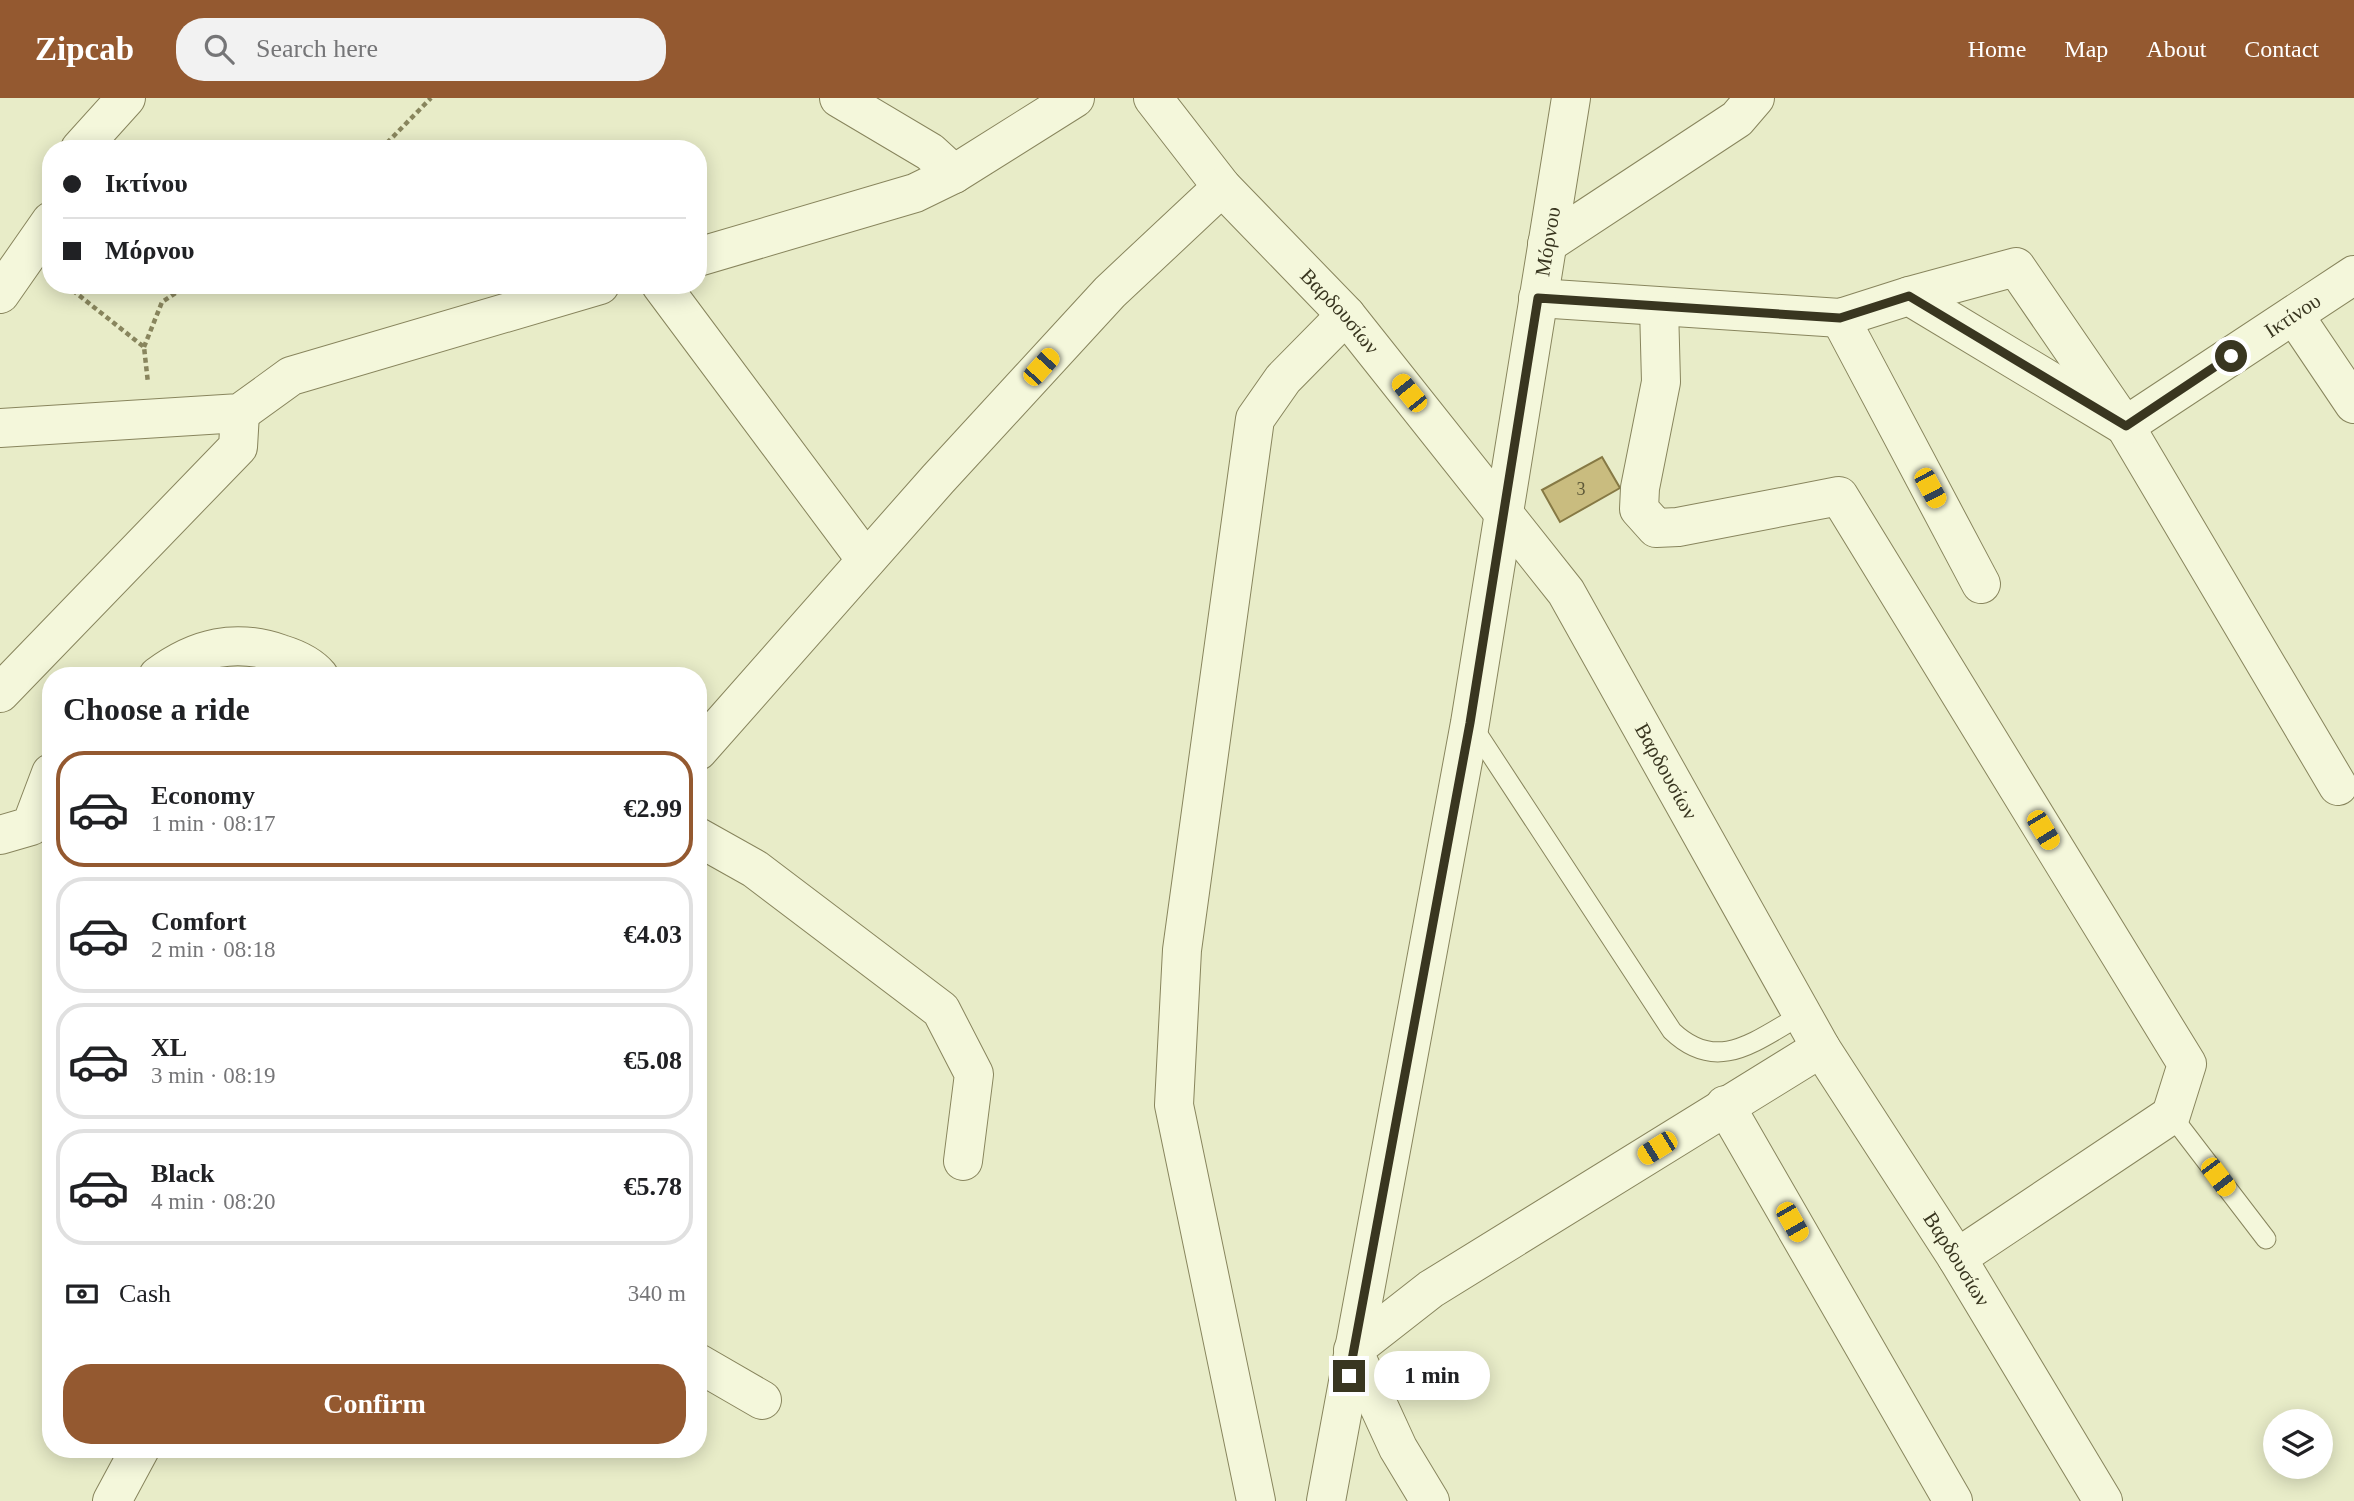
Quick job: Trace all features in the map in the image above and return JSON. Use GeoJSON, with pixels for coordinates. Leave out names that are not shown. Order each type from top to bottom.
{"type":"FeatureCollection","features":[{"type":"Feature","properties":{"kind":"street"},"geometry":{"type":"LineString","coordinates":[[88,140],[126,98]]}},
{"type":"Feature","properties":{"kind":"street"},"geometry":{"type":"LineString","coordinates":[[839,98],[930,152],[954,174]]}},
{"type":"Feature","properties":{"kind":"street"},"geometry":{"type":"LineString","coordinates":[[707,254],[915,193],[954,174],[1075,98]]}},
{"type":"Feature","properties":{"kind":"street","name":"Βαρδουσίων"},"geometry":{"type":"LineString","coordinates":[[1153,98],[1222,187],[1346,315],[1566,592],[1821,1048],[1957,1258],[2102,1501]]}},
{"type":"Feature","properties":{"kind":"street","name":"Μόρνου"},"geometry":{"type":"LineString","coordinates":[[1326,1501],[1470,723],[1571,98]]}},
{"type":"Feature","properties":{"kind":"street"},"geometry":{"type":"LineString","coordinates":[[1547,244],[1737,119],[1755,98]]}},
{"type":"Feature","properties":{"kind":"street"},"geometry":{"type":"LineString","coordinates":[[707,741],[866,560],[1110,292],[1222,187]]}},
{"type":"Feature","properties":{"kind":"street"},"geometry":{"type":"LineString","coordinates":[[0,293],[42,234]]}},
{"type":"Feature","properties":{"kind":"street"},"geometry":{"type":"LineString","coordinates":[[1538,298],[1840,318],[2016,267],[2126,426],[2338,786]]}},
{"type":"Feature","properties":{"kind":"street","name":"Ικτίνου"},"geometry":{"type":"LineString","coordinates":[[2126,426],[2354,275]]}},
{"type":"Feature","properties":{"kind":"street"},"geometry":{"type":"LineString","coordinates":[[0,428],[240,413],[291,376],[569,294]]}},
{"type":"Feature","properties":{"kind":"street"},"geometry":{"type":"LineString","coordinates":[[668,294],[866,560]]}},
{"type":"Feature","properties":{"kind":"street"},"geometry":{"type":"LineString","coordinates":[[1909,296],[2126,426]]}},
{"type":"Feature","properties":{"kind":"street"},"geometry":{"type":"LineString","coordinates":[[1659,307],[1661,382],[1639,509],[1656,528],[1678,527],[1839,496],[2187,1064],[2171,1115],[1957,1258]]}},
{"type":"Feature","properties":{"kind":"street"},"geometry":{"type":"LineString","coordinates":[[2294,314],[2354,404]]}},
{"type":"Feature","properties":{"kind":"street"},"geometry":{"type":"LineString","coordinates":[[1256,1501],[1174,1105],[1182,950],[1255,419],[1283,379],[1346,315]]}},
{"type":"Feature","properties":{"kind":"street"},"geometry":{"type":"LineString","coordinates":[[1840,318],[1981,584]]}},
{"type":"Feature","properties":{"kind":"street"},"geometry":{"type":"LineString","coordinates":[[0,693],[238,447],[240,413]]}},
{"type":"Feature","properties":{"kind":"street"},"geometry":{"type":"LineString","coordinates":[[169,667],[218,647],[242,643],[291,657],[306,667]]}},
{"type":"Feature","properties":{"kind":"street"},"geometry":{"type":"LineString","coordinates":[[0,835],[31,826],[42,797]]}},
{"type":"Feature","properties":{"kind":"street"},"geometry":{"type":"LineString","coordinates":[[707,842],[755,869],[941,1010],[974,1074],[963,1161]]}},
{"type":"Feature","properties":{"kind":"street"},"geometry":{"type":"LineString","coordinates":[[1430,1501],[1398,1448],[1353,1350],[1431,1289],[1821,1048]]}},
{"type":"Feature","properties":{"kind":"street"},"geometry":{"type":"LineString","coordinates":[[1725,1105],[1953,1501]]}},
{"type":"Feature","properties":{"kind":"street"},"geometry":{"type":"LineString","coordinates":[[707,1368],[762,1400]]}},
{"type":"Feature","properties":{"kind":"street"},"geometry":{"type":"LineString","coordinates":[[112,1501],[135,1458]]}},
{"type":"Feature","properties":{"kind":"lane"},"geometry":{"type":"LineString","coordinates":[[1470,723],[1672,1031],[1689,1048],[1712,1054],[1743,1046],[1803,1014]]}},
{"type":"Feature","properties":{"kind":"lane"},"geometry":{"type":"LineString","coordinates":[[2171,1115],[2266,1239]]}},
{"type":"Feature","properties":{"kind":"path"},"geometry":{"type":"LineString","coordinates":[[390,140],[431,98]]}},
{"type":"Feature","properties":{"kind":"path"},"geometry":{"type":"LineString","coordinates":[[77,294],[144,347]]}},
{"type":"Feature","properties":{"kind":"path"},"geometry":{"type":"LineString","coordinates":[[152,418],[144,347],[162,302],[174,294]]}},
{"type":"Feature","properties":{"kind":"building"},"geometry":{"type":"Polygon","coordinates":[[[1602,457],[1620,488],[1560,522],[1542,490],[1602,457]]]}},
{"type":"Feature","properties":{"kind":"route"},"geometry":{"type":"LineString","coordinates":[[1349,1376],[1470,723],[1538,298],[1840,318],[1909,296],[2126,426],[2231,356]]}}]}
